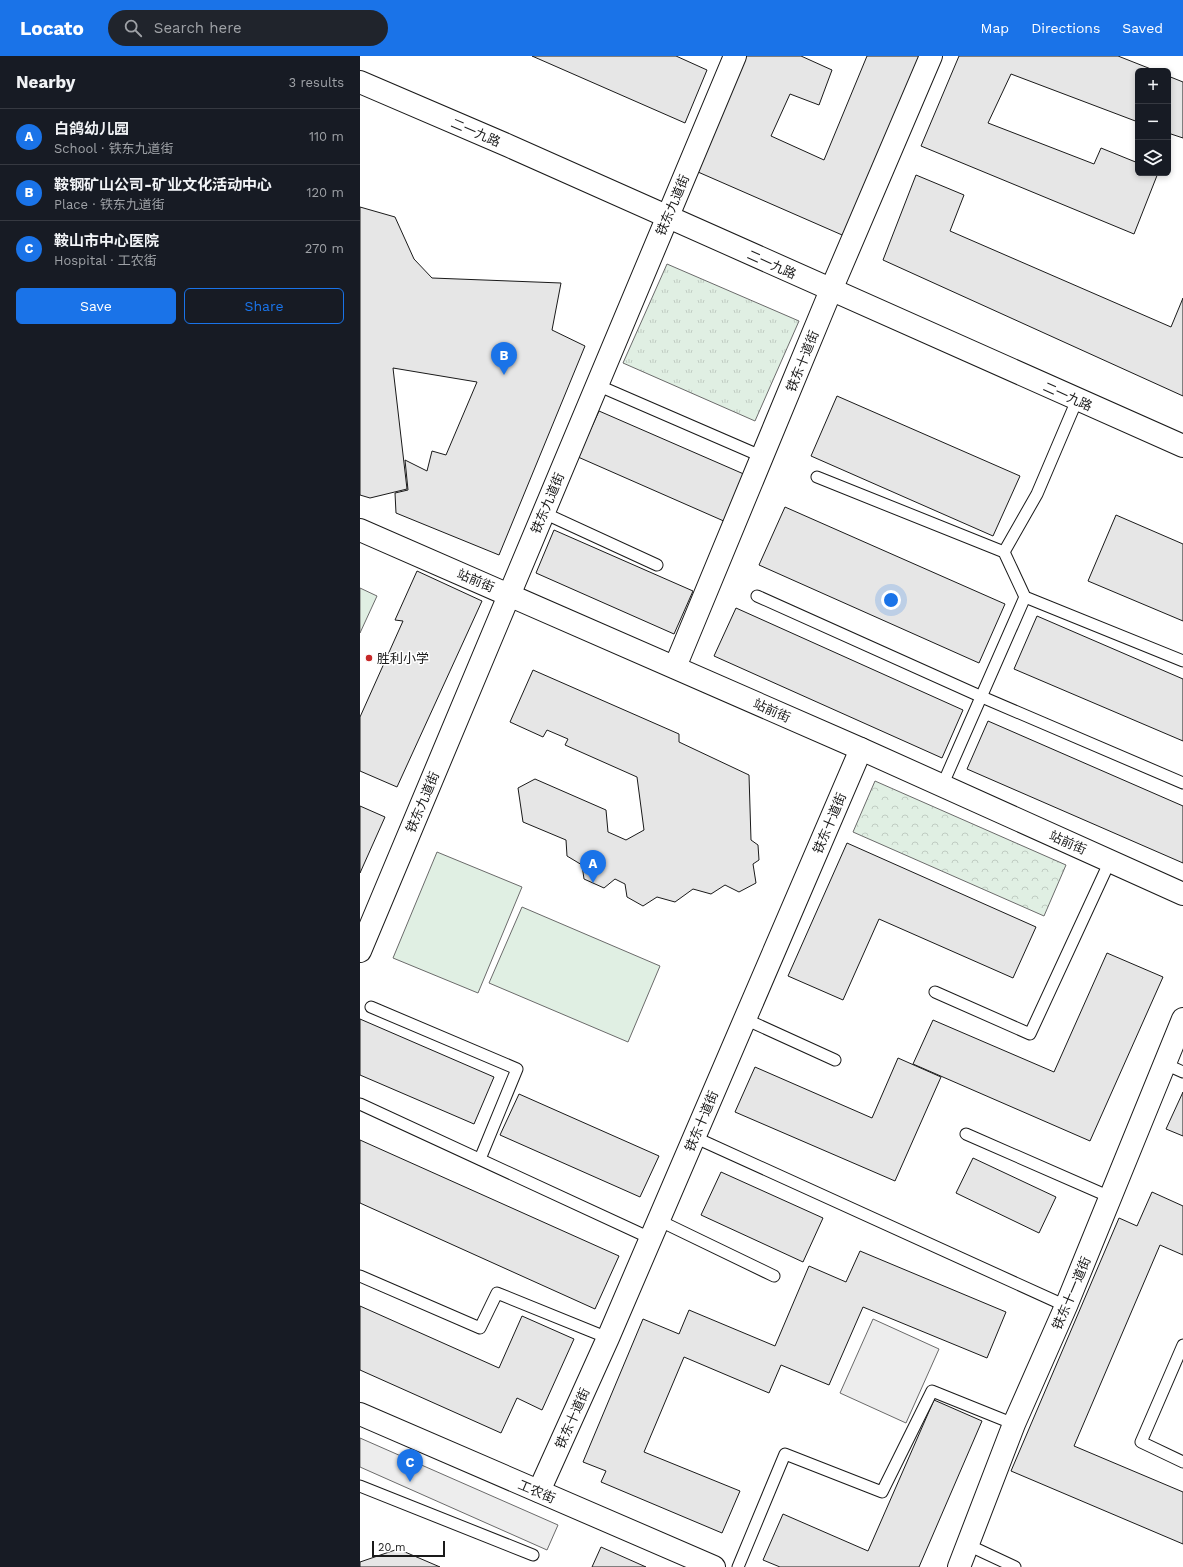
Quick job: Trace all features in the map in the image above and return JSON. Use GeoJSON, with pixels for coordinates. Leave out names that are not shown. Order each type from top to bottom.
{"type":"FeatureCollection","features":[{"type":"Feature","properties":{"kind":"street","name":"铁东九道街"},"geometry":{"type":"LineString","coordinates":[[360,951],[508,594],[544,513],[735,56]]}},
{"type":"Feature","properties":{"kind":"street","name":"铁东十道街"},"geometry":{"type":"LineString","coordinates":[[675,667],[831,290],[931,56]]}},
{"type":"Feature","properties":{"kind":"street","name":"二一九路"},"geometry":{"type":"LineString","coordinates":[[360,82],[509,146],[1183,446]]}},
{"type":"Feature","properties":{"kind":"street","name":"站前街"},"geometry":{"type":"LineString","coordinates":[[360,530],[861,749],[1183,894]]}},
{"type":"Feature","properties":{"kind":"street","name":"铁东十道街"},"geometry":{"type":"LineString","coordinates":[[539,1491],[608,1338],[861,749]]}},
{"type":"Feature","properties":{"kind":"street","name":"铁东十一道街"},"geometry":{"type":"LineString","coordinates":[[959,1567],[1014,1424],[1066,1306],[1110,1197],[1174,1068],[1183,1019]]}},
{"type":"Feature","properties":{"kind":"street","name":"工农街"},"geometry":{"type":"LineString","coordinates":[[360,1414],[714,1567]]}},
{"type":"Feature","properties":{"kind":"lane"},"geometry":{"type":"LineString","coordinates":[[597,385],[763,457]]}},
{"type":"Feature","properties":{"kind":"lane"},"geometry":{"type":"LineString","coordinates":[[1004,552],[1037,494],[1077,400]]}},
{"type":"Feature","properties":{"kind":"lane"},"geometry":{"type":"LineString","coordinates":[[817,477],[1004,552],[1025,598],[1183,661]]}},
{"type":"Feature","properties":{"kind":"lane"},"geometry":{"type":"LineString","coordinates":[[544,513],[657,565]]}},
{"type":"Feature","properties":{"kind":"lane"},"geometry":{"type":"LineString","coordinates":[[757,596],[982,697],[1183,783]]}},
{"type":"Feature","properties":{"kind":"lane"},"geometry":{"type":"LineString","coordinates":[[942,786],[1025,598]]}},
{"type":"Feature","properties":{"kind":"lane"},"geometry":{"type":"LineString","coordinates":[[935,992],[1030,1034],[1110,861]]}},
{"type":"Feature","properties":{"kind":"lane"},"geometry":{"type":"LineString","coordinates":[[371,1007],[516,1069],[480,1159]]}},
{"type":"Feature","properties":{"kind":"lane"},"geometry":{"type":"LineString","coordinates":[[745,1019],[835,1060]]}},
{"type":"Feature","properties":{"kind":"lane"},"geometry":{"type":"LineString","coordinates":[[360,1104],[480,1159],[774,1276]]}},
{"type":"Feature","properties":{"kind":"lane"},"geometry":{"type":"LineString","coordinates":[[966,1134],[1110,1197]]}},
{"type":"Feature","properties":{"kind":"lane"},"geometry":{"type":"LineString","coordinates":[[694,1137],[1066,1306]]}},
{"type":"Feature","properties":{"kind":"lane"},"geometry":{"type":"LineString","coordinates":[[360,1276],[480,1328],[498,1293],[608,1338]]}},
{"type":"Feature","properties":{"kind":"lane"},"geometry":{"type":"LineString","coordinates":[[1183,1345],[1141,1442],[1183,1462]]}},
{"type":"Feature","properties":{"kind":"lane"},"geometry":{"type":"LineString","coordinates":[[738,1567],[785,1454],[882,1492],[932,1391],[1014,1424]]}},
{"type":"Feature","properties":{"kind":"lane"},"geometry":{"type":"LineString","coordinates":[[360,1486],[532,1555]]}},
{"type":"Feature","properties":{"kind":"lane"},"geometry":{"type":"LineString","coordinates":[[968,1545],[1015,1567]]}},
{"type":"Feature","properties":{"kind":"green space"},"geometry":{"type":"Polygon","coordinates":[[[667,264],[799,321],[755,421],[623,363],[667,264]]]}},
{"type":"Feature","properties":{"kind":"green space"},"geometry":{"type":"Polygon","coordinates":[[[360,588],[377,596],[360,633],[360,588]]]}},
{"type":"Feature","properties":{"kind":"green space"},"geometry":{"type":"Polygon","coordinates":[[[875,781],[1066,865],[1044,916],[853,832],[875,781]]]}},
{"type":"Feature","properties":{"kind":"green space"},"geometry":{"type":"Polygon","coordinates":[[[437,852],[522,887],[478,993],[393,958],[437,852]]]}},
{"type":"Feature","properties":{"kind":"green space"},"geometry":{"type":"Polygon","coordinates":[[[522,907],[660,966],[628,1042],[489,983],[522,907]]]}},
{"type":"Feature","properties":{"kind":"shaded area"},"geometry":{"type":"Polygon","coordinates":[[[873,1319],[939,1349],[906,1423],[840,1393],[873,1319]]]}},
{"type":"Feature","properties":{"kind":"shaded area"},"geometry":{"type":"Polygon","coordinates":[[[360,1438],[558,1525],[547,1550],[360,1467],[360,1438]]]}},
{"type":"Feature","properties":{"kind":"building"},"geometry":{"type":"Polygon","coordinates":[[[532,56],[676,56],[707,70],[685,123],[532,56]]]}},
{"type":"Feature","properties":{"kind":"building"},"geometry":{"type":"Polygon","coordinates":[[[746,56],[801,56],[832,70],[819,105],[790,94],[771,136],[824,160],[867,56],[927,56],[849,238],[698,172],[746,56]]]}},
{"type":"Feature","properties":{"kind":"building"},"geometry":{"type":"Polygon","coordinates":[[[959,56],[1118,56],[1148,68],[1135,68],[1135,121],[1011,74],[988,123],[1094,164],[1101,148],[1135,162],[1135,176],[1157,176],[1134,234],[921,146],[959,56]]]}},
{"type":"Feature","properties":{"kind":"building"},"geometry":{"type":"Polygon","coordinates":[[[1171,77],[1183,82],[1183,138],[1171,134],[1171,77]]]}},
{"type":"Feature","properties":{"kind":"building"},"geometry":{"type":"Polygon","coordinates":[[[916,175],[964,195],[950,231],[1171,327],[1183,298],[1183,396],[883,260],[916,175]]]}},
{"type":"Feature","properties":{"kind":"building"},"geometry":{"type":"Polygon","coordinates":[[[360,207],[395,217],[414,259],[432,278],[561,283],[552,330],[585,346],[499,555],[396,513],[395,493],[408,490],[405,460],[427,471],[432,451],[446,455],[477,382],[393,368],[407,489],[370,498],[360,495],[360,207]]]}},
{"type":"Feature","properties":{"kind":"building"},"geometry":{"type":"Polygon","coordinates":[[[837,396],[1020,476],[993,536],[811,456],[837,396]]]}},
{"type":"Feature","properties":{"kind":"building"},"geometry":{"type":"Polygon","coordinates":[[[599,411],[746,475],[726,522],[578,457],[599,411]]]}},
{"type":"Feature","properties":{"kind":"building"},"geometry":{"type":"Polygon","coordinates":[[[785,507],[1005,604],[979,663],[759,565],[785,507]]]}},
{"type":"Feature","properties":{"kind":"building"},"geometry":{"type":"Polygon","coordinates":[[[1116,515],[1183,544],[1183,621],[1088,581],[1116,515]]]}},
{"type":"Feature","properties":{"kind":"building"},"geometry":{"type":"Polygon","coordinates":[[[554,530],[693,591],[674,634],[536,573],[554,530]]]}},
{"type":"Feature","properties":{"kind":"building"},"geometry":{"type":"Polygon","coordinates":[[[417,571],[482,601],[397,787],[360,771],[360,717],[403,621],[395,620],[417,571]]]}},
{"type":"Feature","properties":{"kind":"building"},"geometry":{"type":"Polygon","coordinates":[[[736,608],[963,710],[942,758],[714,656],[736,608]]]}},
{"type":"Feature","properties":{"kind":"building"},"geometry":{"type":"Polygon","coordinates":[[[1037,616],[1183,679],[1183,741],[1014,669],[1037,616]]]}},
{"type":"Feature","properties":{"kind":"building"},"geometry":{"type":"Polygon","coordinates":[[[533,670],[679,734],[679,742],[749,775],[751,840],[758,845],[759,860],[753,864],[756,883],[739,892],[725,885],[711,894],[693,889],[675,902],[657,897],[643,906],[627,897],[625,884],[615,879],[604,888],[584,879],[582,865],[567,856],[566,840],[523,822],[518,788],[535,779],[606,810],[608,832],[626,840],[644,830],[637,777],[565,745],[568,739],[547,730],[543,737],[510,722],[533,670]]]}},
{"type":"Feature","properties":{"kind":"building"},"geometry":{"type":"Polygon","coordinates":[[[988,721],[1183,806],[1183,863],[967,769],[988,721]]]}},
{"type":"Feature","properties":{"kind":"building"},"geometry":{"type":"Polygon","coordinates":[[[360,806],[385,817],[360,873],[360,806]]]}},
{"type":"Feature","properties":{"kind":"building"},"geometry":{"type":"Polygon","coordinates":[[[847,843],[1036,927],[1013,978],[879,919],[843,1000],[788,976],[847,843]]]}},
{"type":"Feature","properties":{"kind":"building"},"geometry":{"type":"Polygon","coordinates":[[[1107,953],[1163,977],[1090,1141],[913,1064],[933,1020],[1054,1072],[1107,953]]]}},
{"type":"Feature","properties":{"kind":"building"},"geometry":{"type":"Polygon","coordinates":[[[360,1019],[494,1077],[474,1124],[360,1075],[360,1019]]]}},
{"type":"Feature","properties":{"kind":"building"},"geometry":{"type":"Polygon","coordinates":[[[898,1058],[941,1077],[895,1181],[735,1112],[755,1067],[872,1118],[898,1058]]]}},
{"type":"Feature","properties":{"kind":"building"},"geometry":{"type":"Polygon","coordinates":[[[1183,1092],[1183,1136],[1166,1129],[1183,1092]]]}},
{"type":"Feature","properties":{"kind":"building"},"geometry":{"type":"Polygon","coordinates":[[[519,1094],[659,1156],[640,1197],[500,1135],[519,1094]]]}},
{"type":"Feature","properties":{"kind":"building"},"geometry":{"type":"Polygon","coordinates":[[[360,1140],[619,1256],[595,1309],[360,1203],[360,1140]]]}},
{"type":"Feature","properties":{"kind":"building"},"geometry":{"type":"Polygon","coordinates":[[[973,1158],[1056,1197],[1039,1233],[956,1193],[973,1158]]]}},
{"type":"Feature","properties":{"kind":"building"},"geometry":{"type":"Polygon","coordinates":[[[721,1172],[823,1218],[803,1262],[701,1215],[721,1172]]]}},
{"type":"Feature","properties":{"kind":"building"},"geometry":{"type":"Polygon","coordinates":[[[1152,1192],[1183,1206],[1183,1255],[1160,1245],[1074,1446],[1183,1492],[1183,1544],[1011,1471],[1119,1218],[1137,1226],[1152,1192]]]}},
{"type":"Feature","properties":{"kind":"building"},"geometry":{"type":"Polygon","coordinates":[[[860,1251],[1006,1312],[987,1358],[863,1307],[829,1385],[781,1365],[769,1393],[684,1357],[644,1452],[740,1491],[722,1533],[601,1482],[606,1471],[583,1462],[643,1319],[679,1334],[689,1310],[775,1346],[809,1266],[846,1282],[860,1251]]]}},
{"type":"Feature","properties":{"kind":"building"},"geometry":{"type":"Polygon","coordinates":[[[360,1306],[499,1368],[522,1316],[574,1339],[542,1410],[517,1398],[501,1433],[360,1370],[360,1306]]]}},
{"type":"Feature","properties":{"kind":"building"},"geometry":{"type":"Polygon","coordinates":[[[934,1400],[982,1421],[919,1567],[780,1567],[763,1560],[783,1514],[868,1551],[934,1400]]]}},
{"type":"Feature","properties":{"kind":"building"},"geometry":{"type":"Polygon","coordinates":[[[601,1547],[646,1567],[592,1567],[601,1547]]]}},
{"type":"Feature","properties":{"kind":"building"},"geometry":{"type":"Polygon","coordinates":[[[398,1549],[440,1567],[360,1567],[360,1562],[398,1549]]]}},
{"type":"Feature","properties":{"kind":"place","name":"鞍钢矿山公司-矿业文化活动中心"},"geometry":{"type":"Point","coordinates":[504,375]}},
{"type":"Feature","properties":{"kind":"place","name":"胜利小学"},"geometry":{"type":"Point","coordinates":[369,658]}},
{"type":"Feature","properties":{"kind":"place","name":"白鸽幼儿园"},"geometry":{"type":"Point","coordinates":[593,883]}},
{"type":"Feature","properties":{"kind":"place","name":"鞍山市中心医院"},"geometry":{"type":"Point","coordinates":[410,1482]}}]}
